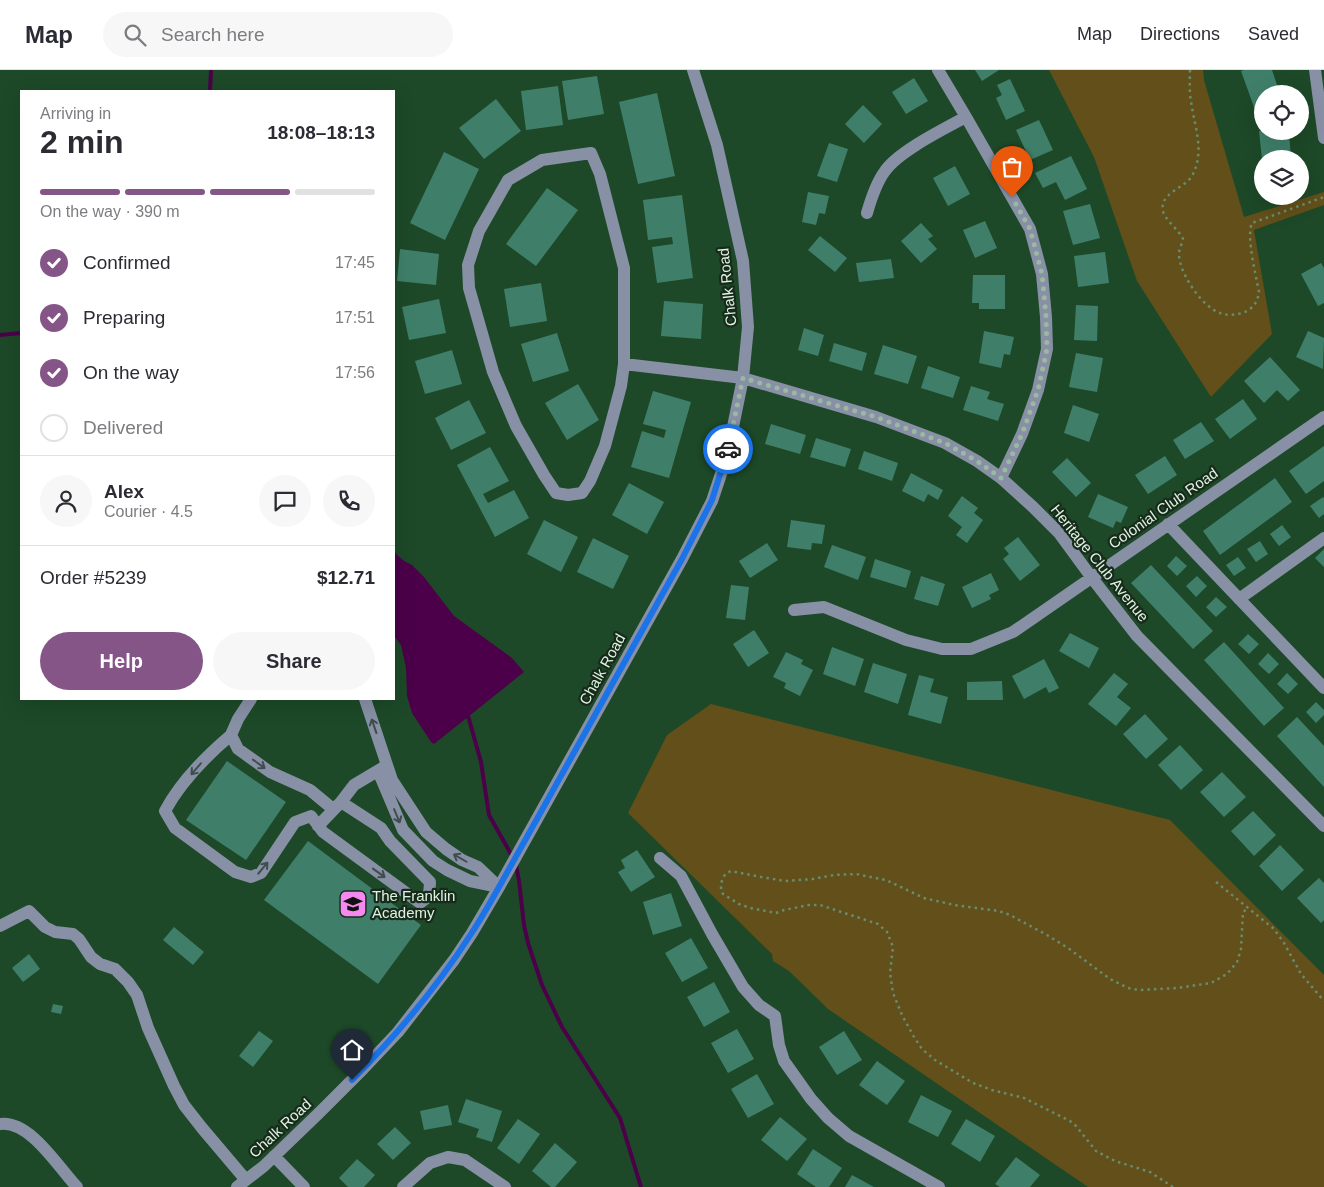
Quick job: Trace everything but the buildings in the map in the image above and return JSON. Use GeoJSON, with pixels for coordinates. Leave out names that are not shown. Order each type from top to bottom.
{"type":"FeatureCollection","features":[{"type":"Feature","properties":{"kind":"street","name":"Chalk Road"},"geometry":{"type":"LineString","coordinates":[[241,1184],[319,1114],[363,1070],[398,1032],[454,960],[499,887],[682,559],[712,500],[727,456],[743,378],[748,328],[743,261],[717,145],[693,70]]}},
{"type":"Feature","properties":{"kind":"street"},"geometry":{"type":"LineString","coordinates":[[938,70],[1030,229],[1042,274],[1047,349],[1038,390],[1022,434],[1001,478]]}},
{"type":"Feature","properties":{"kind":"street"},"geometry":{"type":"LineString","coordinates":[[1316,70],[1324,138]]}},
{"type":"Feature","properties":{"kind":"street"},"geometry":{"type":"LineString","coordinates":[[867,214],[873,194],[886,170],[900,157],[966,117]]}},
{"type":"Feature","properties":{"kind":"street"},"geometry":{"type":"LineString","coordinates":[[590,153],[600,174],[624,268],[624,364],[621,386],[605,446],[590,481],[582,493],[568,495],[556,493],[516,426],[493,372],[469,288],[468,265],[479,232],[508,180],[542,160],[590,153]]}},
{"type":"Feature","properties":{"kind":"street","name":"Heritage Club Avenue"},"geometry":{"type":"LineString","coordinates":[[624,364],[743,378],[876,417],[945,443],[977,461],[1001,478],[1033,506],[1059,533],[1137,636],[1324,826]]}},
{"type":"Feature","properties":{"kind":"street","name":"Colonial Club Road"},"geometry":{"type":"LineString","coordinates":[[794,610],[824,607],[906,640],[942,648],[971,649],[1012,632],[1324,417]]}},
{"type":"Feature","properties":{"kind":"street"},"geometry":{"type":"LineString","coordinates":[[1168,524],[1324,688]]}},
{"type":"Feature","properties":{"kind":"street"},"geometry":{"type":"LineString","coordinates":[[1239,599],[1324,538]]}},
{"type":"Feature","properties":{"kind":"street"},"geometry":{"type":"LineString","coordinates":[[231,735],[238,749],[270,772],[310,790],[380,828],[430,882],[430,896],[420,903],[323,832],[311,816],[295,822],[260,873],[251,877],[235,872],[175,828],[165,811],[174,793],[209,753],[231,735],[238,719],[250,700]]}},
{"type":"Feature","properties":{"kind":"street"},"geometry":{"type":"LineString","coordinates":[[365,700],[383,768],[403,830],[433,860],[447,870],[470,881],[499,887]]}},
{"type":"Feature","properties":{"kind":"street"},"geometry":{"type":"LineString","coordinates":[[383,768],[426,832],[446,850],[478,867],[499,887]]}},
{"type":"Feature","properties":{"kind":"street"},"geometry":{"type":"LineString","coordinates":[[318,826],[354,785],[383,768]]}},
{"type":"Feature","properties":{"kind":"street"},"geometry":{"type":"LineString","coordinates":[[660,858],[681,876],[743,987],[759,1005],[775,1016],[779,1045],[784,1061],[811,1099],[828,1118],[850,1136],[939,1187]]}},
{"type":"Feature","properties":{"kind":"street"},"geometry":{"type":"LineString","coordinates":[[430,889],[447,870]]}},
{"type":"Feature","properties":{"kind":"street"},"geometry":{"type":"LineString","coordinates":[[0,926],[29,911],[45,927],[55,932],[72,934],[79,939],[91,957],[100,964],[116,970],[128,982],[137,995],[148,1028],[184,1105],[241,1184]]}},
{"type":"Feature","properties":{"kind":"street"},"geometry":{"type":"LineString","coordinates":[[0,1124],[14,1125],[29,1134],[76,1187]]}},
{"type":"Feature","properties":{"kind":"street"},"geometry":{"type":"LineString","coordinates":[[274,1156],[304,1187]]}},
{"type":"Feature","properties":{"kind":"street"},"geometry":{"type":"LineString","coordinates":[[403,1187],[430,1163],[448,1157],[465,1160],[505,1187]]}},
{"type":"Feature","properties":{"kind":"path"},"geometry":{"type":"LineString","coordinates":[[1190,70],[1190,100],[1199,141],[1197,164],[1190,179],[1170,193],[1164,202],[1163,210],[1165,216],[1183,239],[1179,255],[1181,266],[1194,290],[1208,306],[1220,313],[1230,314],[1253,307],[1259,292],[1250,242],[1250,226],[1252,222],[1324,197]]}},
{"type":"Feature","properties":{"kind":"path"},"geometry":{"type":"LineString","coordinates":[[1173,1187],[1150,1172],[1115,1161],[1096,1151],[1070,1121],[1024,1098],[973,1083],[934,1060],[922,1049],[902,1015],[894,993],[890,972],[893,946],[887,932],[878,924],[820,905],[809,905],[776,913],[750,908],[739,904],[723,894],[721,884],[723,877],[732,871],[785,881],[812,880],[834,875],[856,874],[886,880],[924,898],[954,905],[999,911],[1010,915],[1068,948],[1110,978],[1128,988],[1139,990],[1177,988],[1211,983],[1227,974],[1237,962],[1241,949],[1244,912],[1248,908]]}},
{"type":"Feature","properties":{"kind":"path"},"geometry":{"type":"LineString","coordinates":[[1216,882],[1274,930],[1284,942],[1301,974],[1324,1000]]}},
{"type":"Feature","properties":{"kind":"shaded area"},"geometry":{"type":"Polygon","coordinates":[[[1049,70],[1203,70],[1204,80],[1244,217],[1282,205],[1309,205],[1309,197],[1324,192],[1324,205],[1254,230],[1272,334],[1211,397],[1137,281],[1094,157],[1049,70]]]}},
{"type":"Feature","properties":{"kind":"shaded area"},"geometry":{"type":"Polygon","coordinates":[[[395,552],[424,577],[454,616],[512,658],[524,672],[434,744],[412,713],[407,696],[406,668],[401,645],[395,637],[395,552]]]}},
{"type":"Feature","properties":{"kind":"shaded area"},"geometry":{"type":"Polygon","coordinates":[[[711,704],[1170,820],[1324,975],[1324,1187],[1088,1187],[828,1009],[789,971],[773,961],[772,954],[628,813],[667,735],[711,704]]]}},
{"type":"Feature","properties":{"kind":"waterway"},"geometry":{"type":"LineString","coordinates":[[210,90],[211,70]]}},
{"type":"Feature","properties":{"kind":"waterway"},"geometry":{"type":"LineString","coordinates":[[0,335],[20,333]]}},
{"type":"Feature","properties":{"kind":"waterway"},"geometry":{"type":"LineString","coordinates":[[467,712],[481,762],[489,815],[512,856]]}},
{"type":"Feature","properties":{"kind":"waterway"},"geometry":{"type":"LineString","coordinates":[[516,865],[524,925],[542,985],[562,1027],[620,1118],[641,1187]]}},
{"type":"Feature","properties":{"kind":"way so far"},"geometry":{"type":"LineString","coordinates":[[728,449],[743,378],[876,417],[945,443],[977,461],[1001,478],[1022,434],[1038,390],[1047,349],[1042,274],[1030,229],[1012,197]]}},
{"type":"Feature","properties":{"kind":"place","name":"The Franklin Academy"},"geometry":{"type":"Point","coordinates":[353,904]}},
{"type":"Feature","properties":{"kind":"route"},"geometry":{"type":"LineString","coordinates":[[352,1080],[398,1032],[454,960],[472,933],[682,559],[712,500],[728,449]]}}]}
